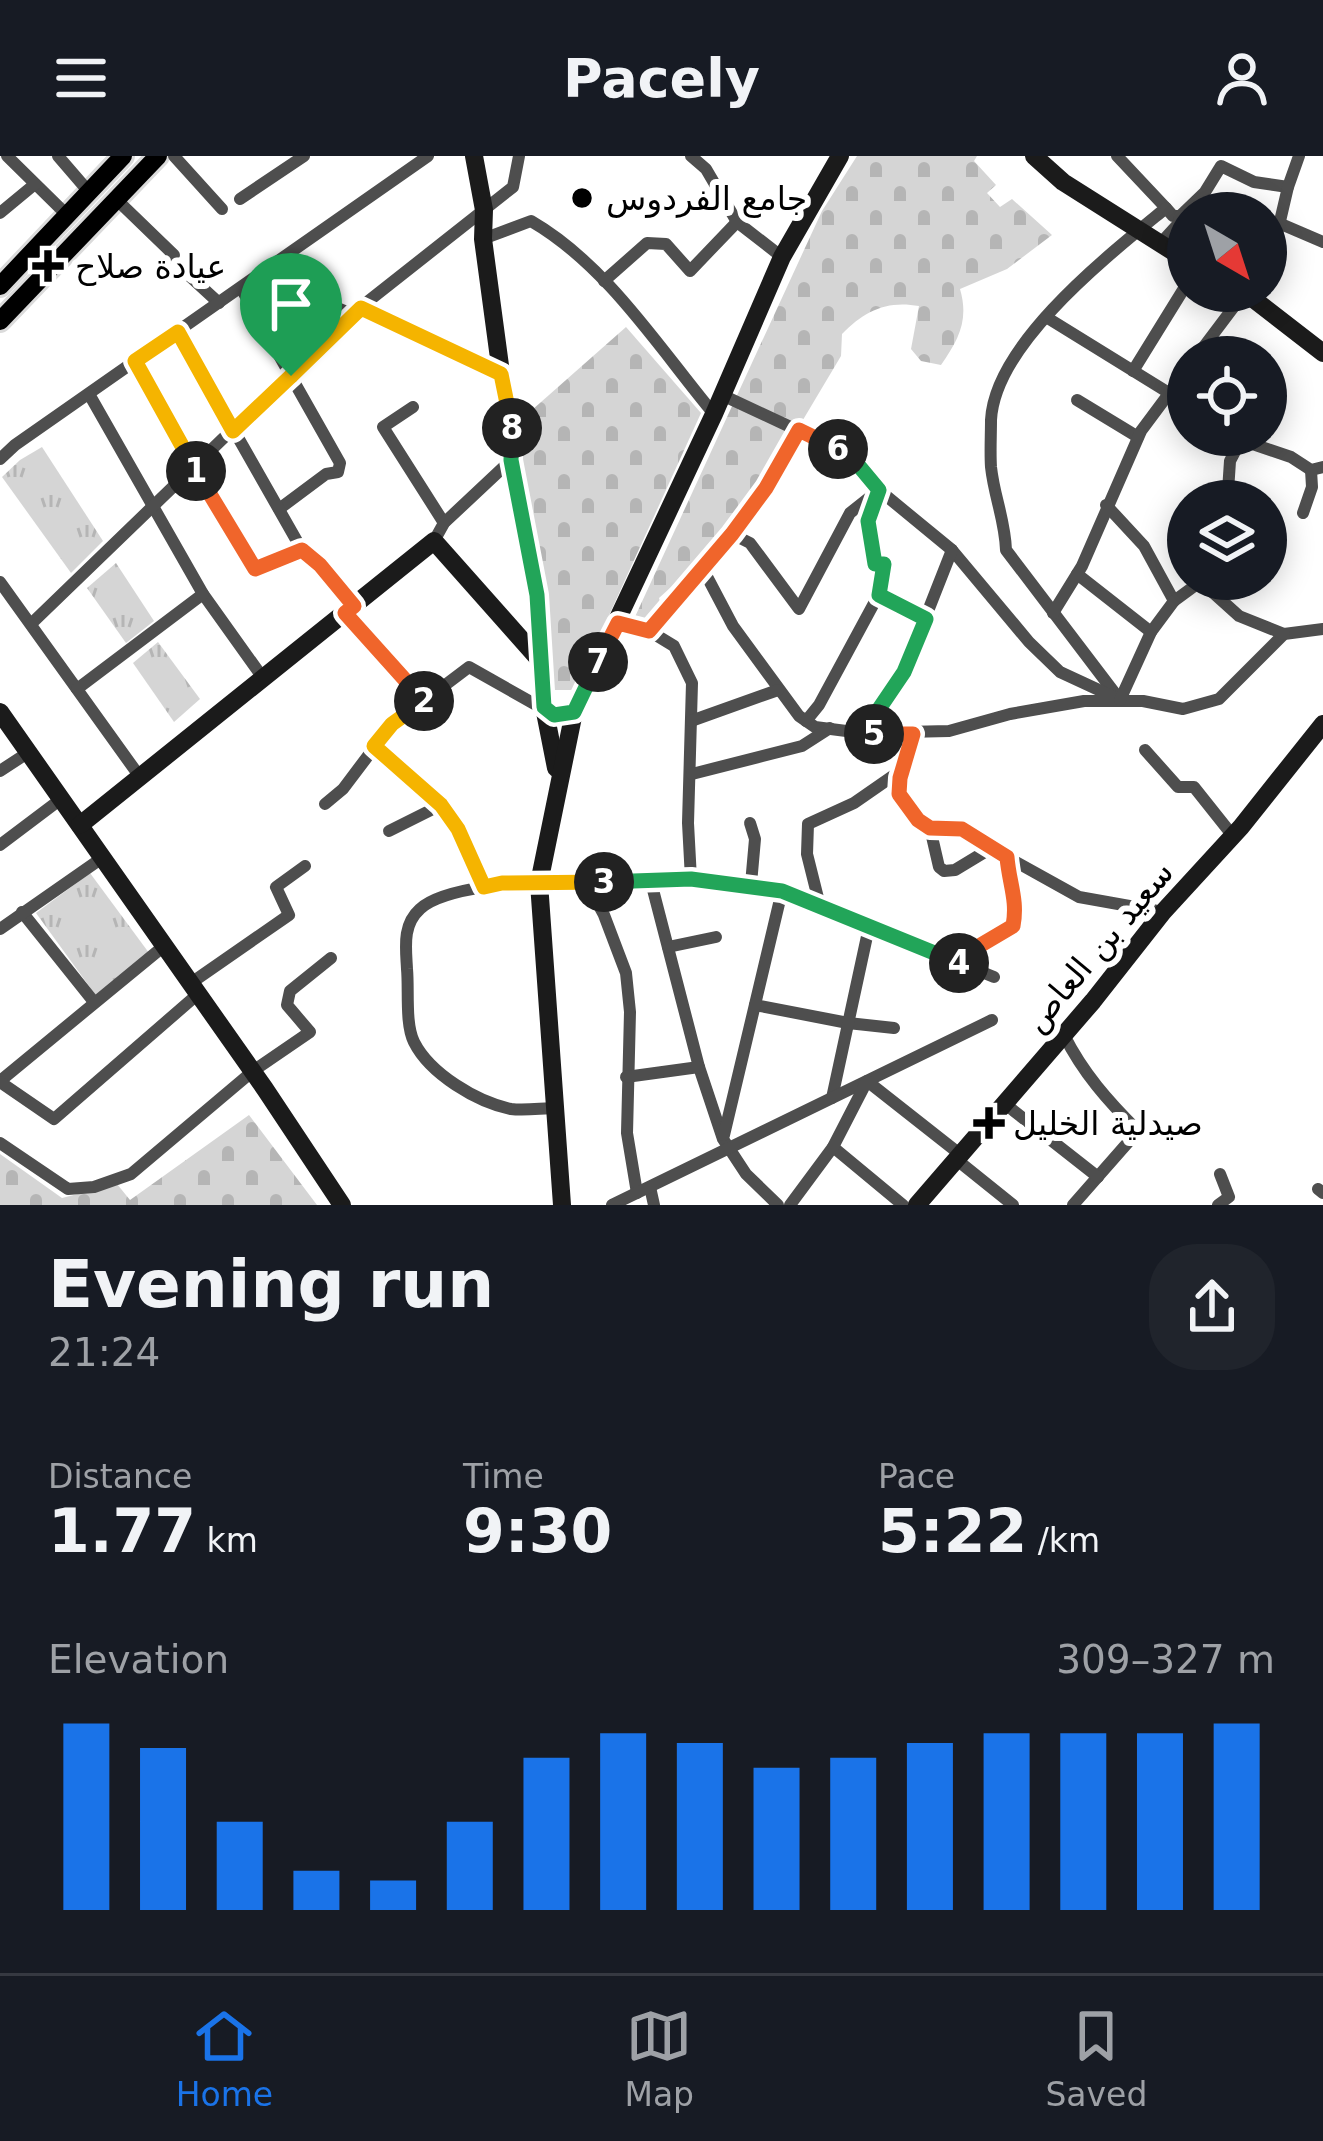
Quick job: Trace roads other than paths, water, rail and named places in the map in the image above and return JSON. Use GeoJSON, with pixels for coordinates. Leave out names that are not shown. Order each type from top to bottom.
{"type":"FeatureCollection","features":[{"type":"Feature","properties":{"kind":"main road"},"geometry":{"type":"LineString","coordinates":[[0,286],[123,156]]}},
{"type":"Feature","properties":{"kind":"main road"},"geometry":{"type":"LineString","coordinates":[[0,321],[158,156]]}},
{"type":"Feature","properties":{"kind":"main road"},"geometry":{"type":"LineString","coordinates":[[474,156],[501,374],[513,433],[511,460],[537,595],[544,707],[558,777]]}},
{"type":"Feature","properties":{"kind":"main road"},"geometry":{"type":"LineString","coordinates":[[562,1205],[538,883],[574,712],[714,414],[782,256],[840,156]]}},
{"type":"Feature","properties":{"kind":"main road"},"geometry":{"type":"LineString","coordinates":[[1034,156],[1064,182],[1167,249]]}},
{"type":"Feature","properties":{"kind":"main road"},"geometry":{"type":"LineString","coordinates":[[1275,312],[1323,352]]}},
{"type":"Feature","properties":{"kind":"main road"},"geometry":{"type":"LineString","coordinates":[[80,825],[434,541],[544,665]]}},
{"type":"Feature","properties":{"kind":"main road"},"geometry":{"type":"LineString","coordinates":[[0,712],[342,1205]]}},
{"type":"Feature","properties":{"kind":"main road","name":"سعيد بن العاص"},"geometry":{"type":"LineString","coordinates":[[917,1205],[1323,724]]}},
{"type":"Feature","properties":{"kind":"street"},"geometry":{"type":"LineString","coordinates":[[7,156],[67,215]]}},
{"type":"Feature","properties":{"kind":"street"},"geometry":{"type":"LineString","coordinates":[[58,156],[89,192]]}},
{"type":"Feature","properties":{"kind":"street"},"geometry":{"type":"LineString","coordinates":[[175,156],[222,208]]}},
{"type":"Feature","properties":{"kind":"street"},"geometry":{"type":"LineString","coordinates":[[240,199],[304,156]]}},
{"type":"Feature","properties":{"kind":"street"},"geometry":{"type":"LineString","coordinates":[[0,459],[428,156]]}},
{"type":"Feature","properties":{"kind":"street"},"geometry":{"type":"LineString","coordinates":[[31,624],[357,311],[512,187],[519,156]]}},
{"type":"Feature","properties":{"kind":"street"},"geometry":{"type":"LineString","coordinates":[[692,156],[706,169],[737,222],[782,256]]}},
{"type":"Feature","properties":{"kind":"street"},"geometry":{"type":"LineString","coordinates":[[1117,156],[1166,208],[1046,317],[1002,375],[991,414],[991,469],[1005,519],[1006,550],[1120,700]]}},
{"type":"Feature","properties":{"kind":"street"},"geometry":{"type":"LineString","coordinates":[[1231,171],[1238,156]]}},
{"type":"Feature","properties":{"kind":"street"},"geometry":{"type":"LineString","coordinates":[[1287,192],[1299,156]]}},
{"type":"Feature","properties":{"kind":"street"},"geometry":{"type":"LineString","coordinates":[[1205,192],[1221,166],[1254,182],[1288,187]]}},
{"type":"Feature","properties":{"kind":"street"},"geometry":{"type":"LineString","coordinates":[[0,213],[35,184]]}},
{"type":"Feature","properties":{"kind":"street"},"geometry":{"type":"LineString","coordinates":[[116,199],[219,303]]}},
{"type":"Feature","properties":{"kind":"street"},"geometry":{"type":"LineString","coordinates":[[484,238],[532,220],[557,236],[604,281],[714,414]]}},
{"type":"Feature","properties":{"kind":"street"},"geometry":{"type":"LineString","coordinates":[[604,281],[647,243],[667,244],[690,271],[737,222]]}},
{"type":"Feature","properties":{"kind":"street"},"geometry":{"type":"LineString","coordinates":[[1287,227],[1323,242]]}},
{"type":"Feature","properties":{"kind":"street"},"geometry":{"type":"LineString","coordinates":[[1160,245],[1167,237]]}},
{"type":"Feature","properties":{"kind":"street"},"geometry":{"type":"LineString","coordinates":[[257,275],[357,311],[501,374]]}},
{"type":"Feature","properties":{"kind":"street"},"geometry":{"type":"LineString","coordinates":[[241,288],[340,463],[338,472],[326,474],[279,509]]}},
{"type":"Feature","properties":{"kind":"street"},"geometry":{"type":"LineString","coordinates":[[1133,371],[1169,312]]}},
{"type":"Feature","properties":{"kind":"street"},"geometry":{"type":"LineString","coordinates":[[1215,336],[1237,312]]}},
{"type":"Feature","properties":{"kind":"street"},"geometry":{"type":"LineString","coordinates":[[1046,317],[1167,392]]}},
{"type":"Feature","properties":{"kind":"street"},"geometry":{"type":"LineString","coordinates":[[178,332],[302,550],[320,565],[349,610],[424,701]]}},
{"type":"Feature","properties":{"kind":"street"},"geometry":{"type":"LineString","coordinates":[[135,361],[255,569],[302,550]]}},
{"type":"Feature","properties":{"kind":"street"},"geometry":{"type":"LineString","coordinates":[[88,394],[203,594],[263,678]]}},
{"type":"Feature","properties":{"kind":"street"},"geometry":{"type":"LineString","coordinates":[[722,395],[849,454],[879,490],[952,550],[1060,672],[1120,700]]}},
{"type":"Feature","properties":{"kind":"street"},"geometry":{"type":"LineString","coordinates":[[1053,613],[1077,574],[1138,437],[1167,396]]}},
{"type":"Feature","properties":{"kind":"street"},"geometry":{"type":"LineString","coordinates":[[1077,400],[1138,437]]}},
{"type":"Feature","properties":{"kind":"street"},"geometry":{"type":"LineString","coordinates":[[413,407],[383,427],[444,523]]}},
{"type":"Feature","properties":{"kind":"street"},"geometry":{"type":"LineString","coordinates":[[649,631],[732,534],[766,488],[799,430]]}},
{"type":"Feature","properties":{"kind":"street"},"geometry":{"type":"LineString","coordinates":[[1287,456],[1317,469],[1303,514]]}},
{"type":"Feature","properties":{"kind":"street"},"geometry":{"type":"LineString","coordinates":[[434,541],[444,523],[511,460]]}},
{"type":"Feature","properties":{"kind":"street"},"geometry":{"type":"LineString","coordinates":[[732,534],[750,542],[799,609],[850,513],[879,490]]}},
{"type":"Feature","properties":{"kind":"street"},"geometry":{"type":"LineString","coordinates":[[806,721],[879,595],[884,564],[875,564],[868,521],[879,490]]}},
{"type":"Feature","properties":{"kind":"street"},"geometry":{"type":"LineString","coordinates":[[1106,506],[1144,546],[1174,601],[1151,632],[1120,700]]}},
{"type":"Feature","properties":{"kind":"street"},"geometry":{"type":"LineString","coordinates":[[862,734],[904,672],[952,550]]}},
{"type":"Feature","properties":{"kind":"street"},"geometry":{"type":"LineString","coordinates":[[703,569],[733,626],[806,721],[815,727],[862,734],[949,731],[1084,701],[1120,700],[1184,709],[1219,699],[1284,634]]}},
{"type":"Feature","properties":{"kind":"street"},"geometry":{"type":"LineString","coordinates":[[1077,574],[1151,632]]}},
{"type":"Feature","properties":{"kind":"street"},"geometry":{"type":"LineString","coordinates":[[0,582],[140,777]]}},
{"type":"Feature","properties":{"kind":"street"},"geometry":{"type":"LineString","coordinates":[[77,689],[203,594]]}},
{"type":"Feature","properties":{"kind":"street"},"geometry":{"type":"LineString","coordinates":[[879,595],[926,619]]}},
{"type":"Feature","properties":{"kind":"street"},"geometry":{"type":"LineString","coordinates":[[1222,600],[1239,616],[1284,634],[1323,629]]}},
{"type":"Feature","properties":{"kind":"street"},"geometry":{"type":"LineString","coordinates":[[618,623],[649,631],[674,646],[692,683],[691,879]]}},
{"type":"Feature","properties":{"kind":"street"},"geometry":{"type":"LineString","coordinates":[[325,804],[344,789],[392,724],[469,667],[554,715],[574,712]]}},
{"type":"Feature","properties":{"kind":"street"},"geometry":{"type":"LineString","coordinates":[[691,721],[778,690]]}},
{"type":"Feature","properties":{"kind":"street"},"geometry":{"type":"LineString","coordinates":[[692,774],[802,746],[831,728]]}},
{"type":"Feature","properties":{"kind":"street"},"geometry":{"type":"LineString","coordinates":[[913,734],[899,794],[918,820],[930,828],[962,829],[1079,897],[1162,912]]}},
{"type":"Feature","properties":{"kind":"street"},"geometry":{"type":"LineString","coordinates":[[374,746],[441,805],[458,829],[484,887]]}},
{"type":"Feature","properties":{"kind":"street"},"geometry":{"type":"LineString","coordinates":[[1145,750],[1178,787],[1194,788],[1233,836]]}},
{"type":"Feature","properties":{"kind":"street"},"geometry":{"type":"LineString","coordinates":[[0,771],[28,752]]}},
{"type":"Feature","properties":{"kind":"street"},"geometry":{"type":"LineString","coordinates":[[820,906],[807,854],[808,824],[854,803],[903,769]]}},
{"type":"Feature","properties":{"kind":"street"},"geometry":{"type":"LineString","coordinates":[[0,844],[61,799]]}},
{"type":"Feature","properties":{"kind":"street"},"geometry":{"type":"LineString","coordinates":[[389,830],[441,805]]}},
{"type":"Feature","properties":{"kind":"street"},"geometry":{"type":"LineString","coordinates":[[749,823],[754,839],[751,884]]}},
{"type":"Feature","properties":{"kind":"street"},"geometry":{"type":"LineString","coordinates":[[930,828],[944,871],[956,870],[993,848]]}},
{"type":"Feature","properties":{"kind":"street"},"geometry":{"type":"LineString","coordinates":[[0,929],[102,857]]}},
{"type":"Feature","properties":{"kind":"street"},"geometry":{"type":"LineString","coordinates":[[960,963],[969,952],[1013,926],[1018,901],[1009,880],[1007,857]]}},
{"type":"Feature","properties":{"kind":"street"},"geometry":{"type":"LineString","coordinates":[[164,946],[0,1082],[54,1119],[195,988],[289,915],[276,887],[305,866]]}},
{"type":"Feature","properties":{"kind":"street"},"geometry":{"type":"LineString","coordinates":[[556,1108],[512,1109],[479,1097],[439,1072],[413,1041],[405,934],[418,910],[484,887],[691,879],[751,884],[782,891],[994,976]]}},
{"type":"Feature","properties":{"kind":"street"},"geometry":{"type":"LineString","coordinates":[[586,882],[626,973],[630,1012],[626,1133],[635,1196]]}},
{"type":"Feature","properties":{"kind":"street"},"geometry":{"type":"LineString","coordinates":[[651,882],[699,1067],[725,1144],[746,1174],[778,1205]]}},
{"type":"Feature","properties":{"kind":"street"},"geometry":{"type":"LineString","coordinates":[[725,1144],[782,891]]}},
{"type":"Feature","properties":{"kind":"street"},"geometry":{"type":"LineString","coordinates":[[22,912],[94,1002]]}},
{"type":"Feature","properties":{"kind":"street"},"geometry":{"type":"LineString","coordinates":[[832,1098],[868,928]]}},
{"type":"Feature","properties":{"kind":"street"},"geometry":{"type":"LineString","coordinates":[[668,946],[716,937]]}},
{"type":"Feature","properties":{"kind":"street"},"geometry":{"type":"LineString","coordinates":[[0,1143],[68,1190],[130,1174],[253,1071],[310,1031],[287,1005],[290,991],[331,958]]}},
{"type":"Feature","properties":{"kind":"street"},"geometry":{"type":"LineString","coordinates":[[755,1005],[894,1028]]}},
{"type":"Feature","properties":{"kind":"street"},"geometry":{"type":"LineString","coordinates":[[612,1205],[725,1144],[992,1021]]}},
{"type":"Feature","properties":{"kind":"street"},"geometry":{"type":"LineString","coordinates":[[1064,1035],[1091,1080],[1138,1131],[1073,1205]]}},
{"type":"Feature","properties":{"kind":"street"},"geometry":{"type":"LineString","coordinates":[[626,1077],[699,1067]]}},
{"type":"Feature","properties":{"kind":"street"},"geometry":{"type":"LineString","coordinates":[[790,1205],[833,1148],[867,1081]]}},
{"type":"Feature","properties":{"kind":"street"},"geometry":{"type":"LineString","coordinates":[[867,1081],[1013,1205]]}},
{"type":"Feature","properties":{"kind":"street"},"geometry":{"type":"LineString","coordinates":[[1005,1104],[1098,1177]]}},
{"type":"Feature","properties":{"kind":"street"},"geometry":{"type":"LineString","coordinates":[[833,1148],[904,1205]]}},
{"type":"Feature","properties":{"kind":"street"},"geometry":{"type":"LineString","coordinates":[[1218,1205],[1229,1197],[1220,1174]]}},
{"type":"Feature","properties":{"kind":"street"},"geometry":{"type":"LineString","coordinates":[[635,1196],[654,1205]]}},
{"type":"Feature","properties":{"kind":"place","name":"جامع الفردوس"},"geometry":{"type":"Point","coordinates":[582,198]}},
{"type":"Feature","properties":{"kind":"place","name":"عيادة صلاح"},"geometry":{"type":"Point","coordinates":[48,266]}},
{"type":"Feature","properties":{"kind":"place","name":"صيدلية الخليل"},"geometry":{"type":"Point","coordinates":[989,1123]}}]}
